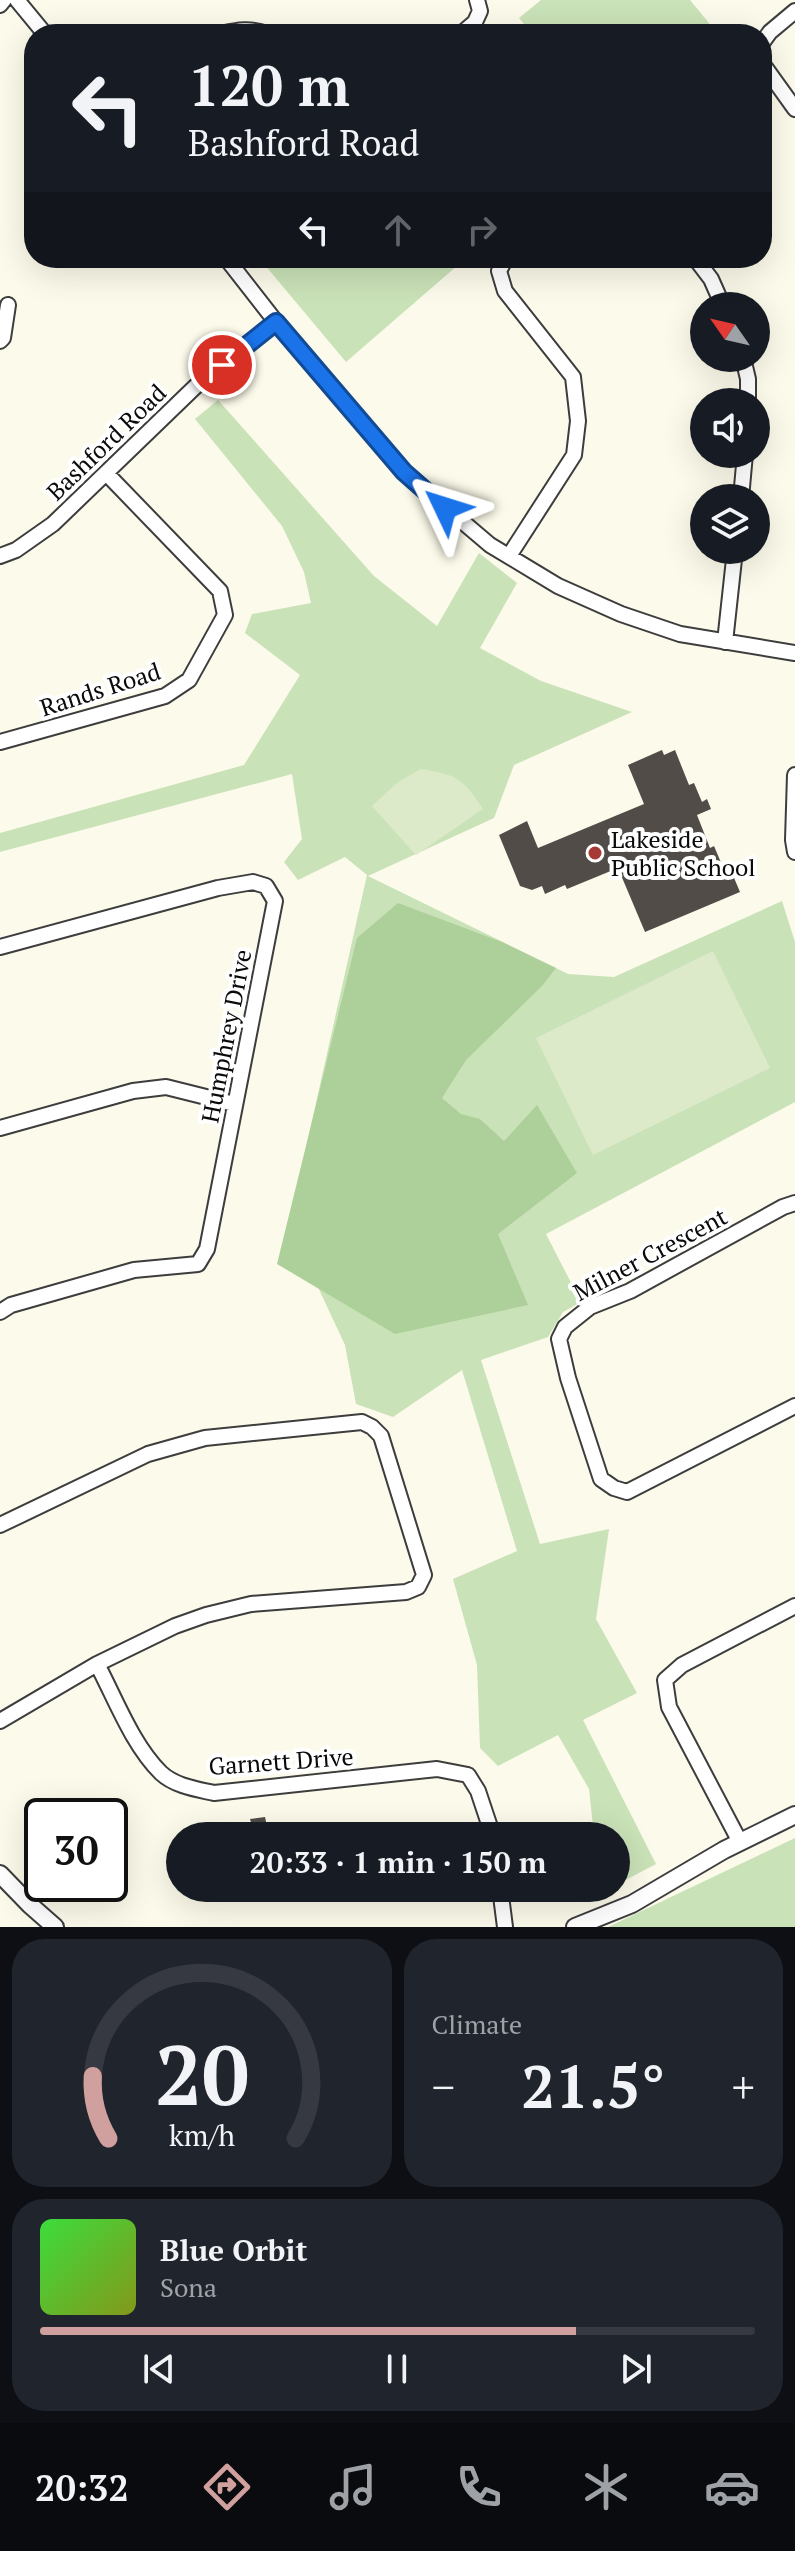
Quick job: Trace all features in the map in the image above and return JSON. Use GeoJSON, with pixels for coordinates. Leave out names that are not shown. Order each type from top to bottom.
{"type":"FeatureCollection","features":[{"type":"Feature","properties":{"kind":"street"},"geometry":{"type":"LineString","coordinates":[[0,5],[4,0]]}},
{"type":"Feature","properties":{"kind":"street"},"geometry":{"type":"LineString","coordinates":[[17,0],[37,24]]}},
{"type":"Feature","properties":{"kind":"street"},"geometry":{"type":"LineString","coordinates":[[473,24],[480,11],[477,0]]}},
{"type":"Feature","properties":{"kind":"street"},"geometry":{"type":"LineString","coordinates":[[772,30],[795,11]]}},
{"type":"Feature","properties":{"kind":"street"},"geometry":{"type":"LineString","coordinates":[[772,77],[795,109]]}},
{"type":"Feature","properties":{"kind":"street"},"geometry":{"type":"LineString","coordinates":[[234,268],[404,472],[490,545],[558,586],[621,614],[680,634],[795,653]]}},
{"type":"Feature","properties":{"kind":"street"},"geometry":{"type":"LineString","coordinates":[[501,268],[505,291],[573,377],[578,421],[574,455],[509,556]]}},
{"type":"Feature","properties":{"kind":"street"},"geometry":{"type":"LineString","coordinates":[[703,268],[717,292]]}},
{"type":"Feature","properties":{"kind":"street"},"geometry":{"type":"LineString","coordinates":[[0,341],[8,305]]}},
{"type":"Feature","properties":{"kind":"street","name":"Bashford Road"},"geometry":{"type":"LineString","coordinates":[[0,556],[16,550],[53,524],[196,386],[276,322]]}},
{"type":"Feature","properties":{"kind":"street","name":"Rands Road"},"geometry":{"type":"LineString","coordinates":[[0,742],[165,696],[189,680],[225,615],[220,591],[106,473]]}},
{"type":"Feature","properties":{"kind":"street"},"geometry":{"type":"LineString","coordinates":[[725,642],[733,564]]}},
{"type":"Feature","properties":{"kind":"street"},"geometry":{"type":"LineString","coordinates":[[795,775],[795,852]]}},
{"type":"Feature","properties":{"kind":"street","name":"Humphrey Drive"},"geometry":{"type":"LineString","coordinates":[[0,947],[218,888],[253,882],[266,886],[275,901],[207,1249],[198,1264],[134,1270],[11,1305],[0,1312]]}},
{"type":"Feature","properties":{"kind":"street"},"geometry":{"type":"LineString","coordinates":[[0,1128],[133,1091],[166,1087],[234,1104]]}},
{"type":"Feature","properties":{"kind":"street","name":"Milner Crescent"},"geometry":{"type":"LineString","coordinates":[[795,1203],[630,1291],[590,1307],[565,1327],[559,1339],[568,1378],[601,1479],[627,1492],[795,1406]]}},
{"type":"Feature","properties":{"kind":"street"},"geometry":{"type":"LineString","coordinates":[[0,1525],[148,1454],[205,1438],[362,1422],[381,1436],[424,1575],[418,1587],[406,1592],[251,1604],[175,1626],[97,1664],[0,1721]]}},
{"type":"Feature","properties":{"kind":"street"},"geometry":{"type":"LineString","coordinates":[[740,1842],[669,1707],[665,1680],[682,1665],[795,1606]]}},
{"type":"Feature","properties":{"kind":"street","name":"Garnett Drive"},"geometry":{"type":"LineString","coordinates":[[97,1664],[138,1742],[162,1774],[179,1784],[214,1793],[437,1769],[468,1775],[478,1791],[488,1822]]}},
{"type":"Feature","properties":{"kind":"street"},"geometry":{"type":"LineString","coordinates":[[575,1927],[632,1904],[740,1842],[795,1815]]}},
{"type":"Feature","properties":{"kind":"street"},"geometry":{"type":"LineString","coordinates":[[0,1874],[55,1927]]}},
{"type":"Feature","properties":{"kind":"street"},"geometry":{"type":"LineString","coordinates":[[502,1902],[505,1927]]}},
{"type":"Feature","properties":{"kind":"green space"},"geometry":{"type":"Polygon","coordinates":[[[541,0],[690,0],[710,24],[524,24],[519,18],[541,0]]]}},
{"type":"Feature","properties":{"kind":"green space"},"geometry":{"type":"Polygon","coordinates":[[[267,268],[455,268],[346,362],[267,268]]]}},
{"type":"Feature","properties":{"kind":"green space"},"geometry":{"type":"Polygon","coordinates":[[[218,400],[374,576],[437,626],[479,553],[517,583],[480,648],[541,681],[632,712],[514,765],[494,818],[368,876],[568,974],[614,977],[782,901],[795,942],[795,1102],[546,1234],[581,1302],[563,1312],[548,1337],[481,1360],[540,1544],[609,1529],[596,1619],[637,1693],[583,1720],[656,1864],[630,1878],[630,1822],[593,1822],[589,1789],[558,1735],[498,1766],[480,1748],[477,1665],[453,1579],[517,1551],[462,1370],[393,1417],[356,1404],[345,1345],[316,1283],[281,1259],[367,875],[345,857],[298,880],[284,862],[302,839],[292,774],[0,852],[0,833],[244,765],[300,675],[245,633],[252,614],[311,603],[304,572],[282,526],[195,419],[218,400]]]}},
{"type":"Feature","properties":{"kind":"green space"},"geometry":{"type":"Polygon","coordinates":[[[421,769],[443,773],[458,780],[483,809],[416,855],[372,806],[398,782],[421,769]]]}},
{"type":"Feature","properties":{"kind":"green space"},"geometry":{"type":"Polygon","coordinates":[[[398,903],[502,942],[556,968],[542,986],[466,1060],[442,1098],[461,1114],[480,1119],[504,1141],[537,1105],[577,1173],[498,1234],[528,1305],[395,1334],[277,1264],[357,938],[398,903]]]}},
{"type":"Feature","properties":{"kind":"green space"},"geometry":{"type":"Polygon","coordinates":[[[713,951],[770,1068],[593,1155],[536,1038],[713,951]]]}},
{"type":"Feature","properties":{"kind":"green space"},"geometry":{"type":"Polygon","coordinates":[[[795,1838],[795,1927],[608,1927],[795,1838]]]}},
{"type":"Feature","properties":{"kind":"building"},"geometry":{"type":"Polygon","coordinates":[[[662,750],[664,755],[675,750],[689,785],[694,783],[702,802],[707,799],[711,809],[697,815],[710,848],[714,846],[722,865],[732,861],[737,871],[732,873],[740,892],[645,932],[618,868],[567,889],[565,885],[545,894],[542,886],[532,890],[520,886],[499,835],[527,821],[538,848],[644,804],[628,765],[662,750]]]}},
{"type":"Feature","properties":{"kind":"building"},"geometry":{"type":"Polygon","coordinates":[[[265,1817],[266,1822],[251,1822],[250,1819],[265,1817]]]}},
{"type":"Feature","properties":{"kind":"place","name":"Lakeside Public School"},"geometry":{"type":"Point","coordinates":[595,853]}},
{"type":"Feature","properties":{"kind":"route"},"geometry":{"type":"LineString","coordinates":[[222,365],[276,322],[404,472],[445,508]]}}]}
